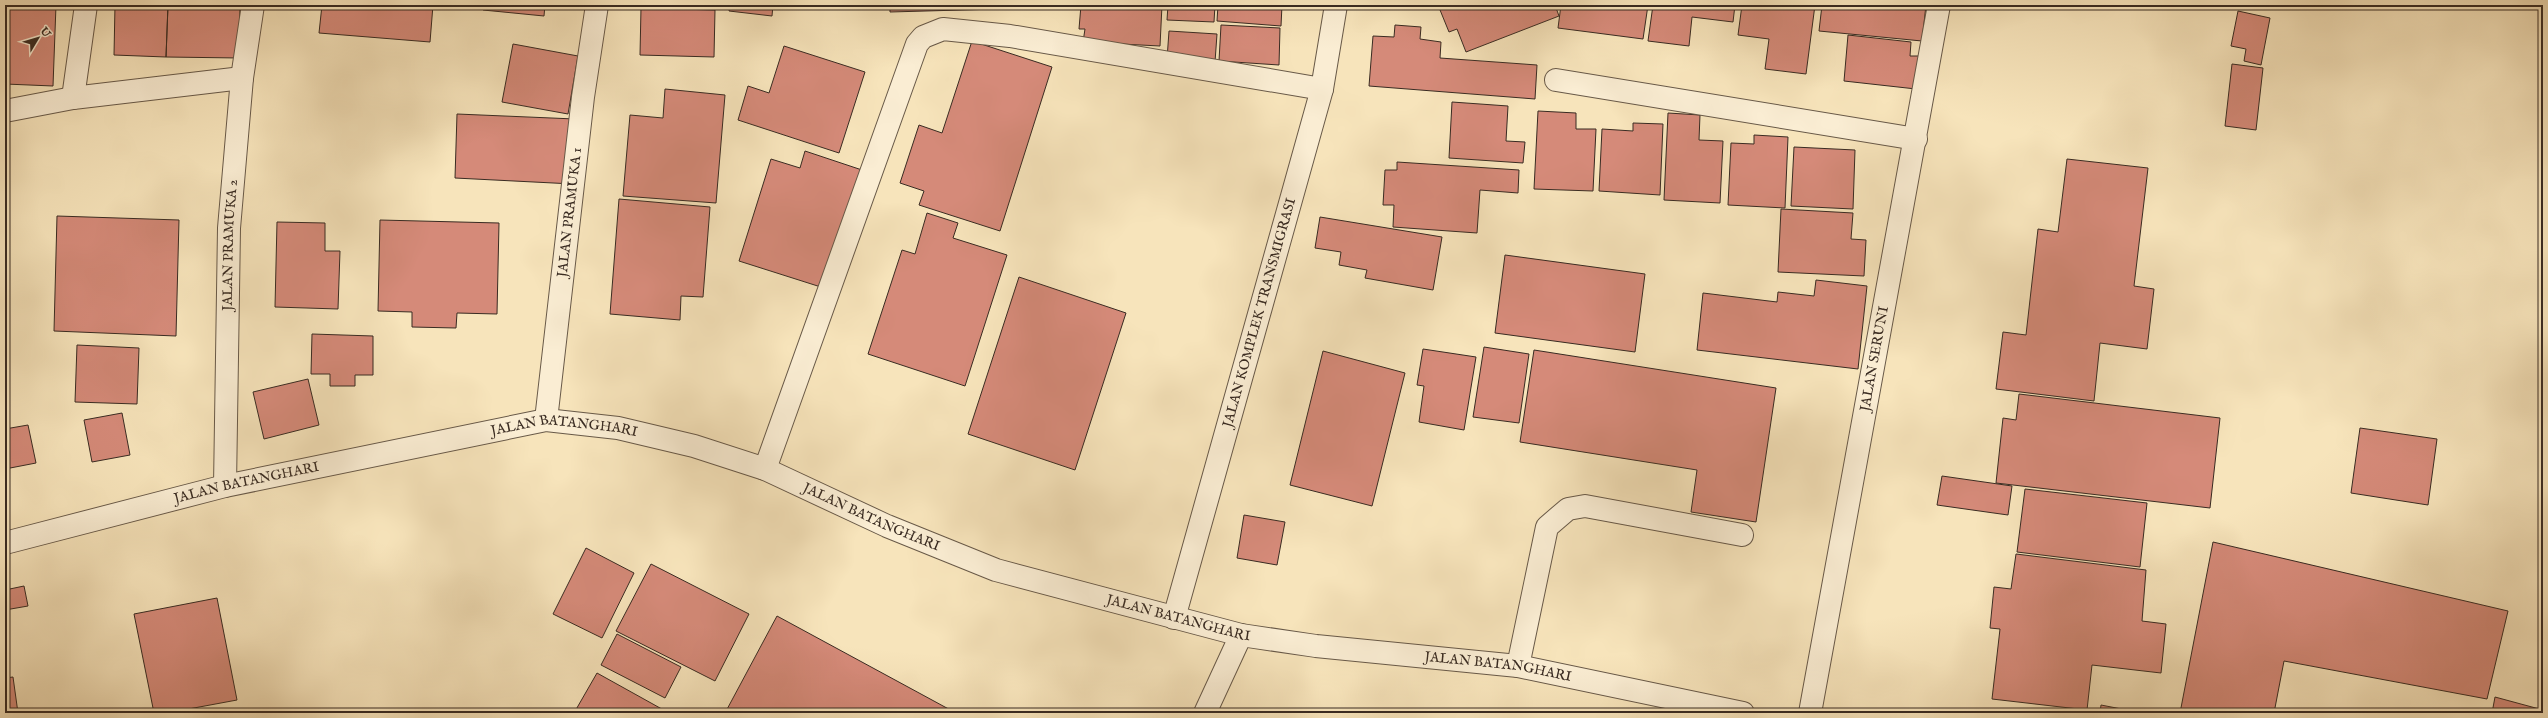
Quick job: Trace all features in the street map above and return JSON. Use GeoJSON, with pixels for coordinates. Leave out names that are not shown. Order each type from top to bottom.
{"type":"FeatureCollection","features":[{"type":"Feature","properties":{"kind":"street"},"geometry":{"type":"LineString","coordinates":[[73,98],[86,5]]}},
{"type":"Feature","properties":{"kind":"street","name":"JALAN PRAMUKA 2"},"geometry":{"type":"LineString","coordinates":[[225,486],[229,228],[242,78],[253,5]]}},
{"type":"Feature","properties":{"kind":"street","name":"JALAN PRAMUKA 1"},"geometry":{"type":"LineString","coordinates":[[546,420],[583,97],[597,5]]}},
{"type":"Feature","properties":{"kind":"street","name":"JALAN KOMPLEK TRANSMIGRASI"},"geometry":{"type":"LineString","coordinates":[[1174,618],[1322,89],[1336,5]]}},
{"type":"Feature","properties":{"kind":"street","name":"JALAN SERUNI"},"geometry":{"type":"LineString","coordinates":[[1810,713],[1940,5]]}},
{"type":"Feature","properties":{"kind":"street"},"geometry":{"type":"LineString","coordinates":[[765,469],[917,44],[923,37],[942,29],[1010,36],[1322,89]]}},
{"type":"Feature","properties":{"kind":"street"},"geometry":{"type":"LineString","coordinates":[[5,111],[73,98],[242,78]]}},
{"type":"Feature","properties":{"kind":"street"},"geometry":{"type":"LineString","coordinates":[[1556,80],[1916,138]]}},
{"type":"Feature","properties":{"kind":"street","name":"JALAN BATANGHARI"},"geometry":{"type":"LineString","coordinates":[[5,542],[225,486],[546,420],[618,428],[694,446],[765,469],[886,526],[996,570],[1241,635],[1316,646],[1518,666],[1742,713]]}},
{"type":"Feature","properties":{"kind":"street"},"geometry":{"type":"LineString","coordinates":[[1518,666],[1547,527],[1568,509],[1584,506],[1742,535]]}},
{"type":"Feature","properties":{"kind":"street"},"geometry":{"type":"LineString","coordinates":[[1206,713],[1241,635]]}},
{"type":"Feature","properties":{"kind":"building"},"geometry":{"type":"Polygon","coordinates":[[[5,5],[56,5],[53,86],[5,84],[5,5]]]}},
{"type":"Feature","properties":{"kind":"building"},"geometry":{"type":"Polygon","coordinates":[[[115,5],[168,5],[166,57],[114,55],[115,5]]]}},
{"type":"Feature","properties":{"kind":"building"},"geometry":{"type":"Polygon","coordinates":[[[168,5],[240,5],[239,58],[166,57],[168,5]]]}},
{"type":"Feature","properties":{"kind":"building"},"geometry":{"type":"Polygon","coordinates":[[[322,5],[433,5],[430,42],[319,33],[322,5]]]}},
{"type":"Feature","properties":{"kind":"building"},"geometry":{"type":"Polygon","coordinates":[[[483,5],[545,5],[544,16],[483,10],[483,5]]]}},
{"type":"Feature","properties":{"kind":"building"},"geometry":{"type":"Polygon","coordinates":[[[730,5],[773,5],[772,16],[729,11],[730,5]]]}},
{"type":"Feature","properties":{"kind":"building"},"geometry":{"type":"Polygon","coordinates":[[[890,5],[997,5],[997,9],[890,12],[890,5]]]}},
{"type":"Feature","properties":{"kind":"building"},"geometry":{"type":"Polygon","coordinates":[[[1081,5],[1162,5],[1160,46],[1083,42],[1085,29],[1079,29],[1081,5]]]}},
{"type":"Feature","properties":{"kind":"building"},"geometry":{"type":"Polygon","coordinates":[[[1168,5],[1215,5],[1214,22],[1167,20],[1168,5]]]}},
{"type":"Feature","properties":{"kind":"building"},"geometry":{"type":"Polygon","coordinates":[[[1218,5],[1282,5],[1281,26],[1217,21],[1218,5]]]}},
{"type":"Feature","properties":{"kind":"building"},"geometry":{"type":"Polygon","coordinates":[[[1438,5],[1555,5],[1559,16],[1466,52],[1457,29],[1449,32],[1438,5]]]}},
{"type":"Feature","properties":{"kind":"building"},"geometry":{"type":"Polygon","coordinates":[[[1561,5],[1648,5],[1643,39],[1558,28],[1561,5]]]}},
{"type":"Feature","properties":{"kind":"building"},"geometry":{"type":"Polygon","coordinates":[[[1653,5],[1735,5],[1733,22],[1692,17],[1689,46],[1648,41],[1653,5]]]}},
{"type":"Feature","properties":{"kind":"building"},"geometry":{"type":"Polygon","coordinates":[[[1742,5],[1815,5],[1806,74],[1765,69],[1769,39],[1738,35],[1742,5]]]}},
{"type":"Feature","properties":{"kind":"building"},"geometry":{"type":"Polygon","coordinates":[[[1822,5],[1926,5],[1922,41],[1819,31],[1822,5]]]}},
{"type":"Feature","properties":{"kind":"building"},"geometry":{"type":"Polygon","coordinates":[[[641,8],[715,10],[714,57],[640,55],[641,8]]]}},
{"type":"Feature","properties":{"kind":"building"},"geometry":{"type":"Polygon","coordinates":[[[2238,11],[2270,18],[2261,65],[2244,61],[2246,49],[2231,46],[2238,11]]]}},
{"type":"Feature","properties":{"kind":"building"},"geometry":{"type":"Polygon","coordinates":[[[1221,25],[1280,28],[1279,65],[1219,61],[1221,25]]]}},
{"type":"Feature","properties":{"kind":"building"},"geometry":{"type":"Polygon","coordinates":[[[1395,25],[1421,27],[1420,39],[1441,42],[1440,58],[1537,65],[1535,99],[1369,86],[1373,36],[1394,37],[1395,25]]]}},
{"type":"Feature","properties":{"kind":"building"},"geometry":{"type":"Polygon","coordinates":[[[1169,31],[1217,34],[1215,62],[1167,59],[1169,31]]]}},
{"type":"Feature","properties":{"kind":"building"},"geometry":{"type":"Polygon","coordinates":[[[1848,35],[1911,42],[1910,56],[1919,56],[1916,89],[1844,81],[1848,35]]]}},
{"type":"Feature","properties":{"kind":"building"},"geometry":{"type":"Polygon","coordinates":[[[972,41],[1052,67],[1000,231],[919,205],[924,191],[900,183],[919,125],[942,133],[972,41]]]}},
{"type":"Feature","properties":{"kind":"building"},"geometry":{"type":"Polygon","coordinates":[[[513,44],[578,56],[568,114],[502,102],[513,44]]]}},
{"type":"Feature","properties":{"kind":"building"},"geometry":{"type":"Polygon","coordinates":[[[784,46],[865,72],[839,153],[738,120],[748,86],[769,93],[784,46]]]}},
{"type":"Feature","properties":{"kind":"building"},"geometry":{"type":"Polygon","coordinates":[[[2232,64],[2263,68],[2256,130],[2225,126],[2232,64]]]}},
{"type":"Feature","properties":{"kind":"building"},"geometry":{"type":"Polygon","coordinates":[[[665,89],[725,95],[716,203],[623,196],[630,115],[663,118],[665,89]]]}},
{"type":"Feature","properties":{"kind":"building"},"geometry":{"type":"Polygon","coordinates":[[[1452,102],[1508,106],[1506,141],[1525,142],[1523,163],[1449,158],[1452,102]]]}},
{"type":"Feature","properties":{"kind":"building"},"geometry":{"type":"Polygon","coordinates":[[[1538,111],[1576,113],[1576,129],[1596,129],[1593,191],[1534,189],[1538,111]]]}},
{"type":"Feature","properties":{"kind":"building"},"geometry":{"type":"Polygon","coordinates":[[[1668,113],[1700,115],[1699,140],[1723,141],[1720,203],[1664,200],[1668,113]]]}},
{"type":"Feature","properties":{"kind":"building"},"geometry":{"type":"Polygon","coordinates":[[[457,114],[575,119],[573,184],[455,178],[457,114]]]}},
{"type":"Feature","properties":{"kind":"building"},"geometry":{"type":"Polygon","coordinates":[[[1633,123],[1663,124],[1660,195],[1599,191],[1602,129],[1633,131],[1633,123]]]}},
{"type":"Feature","properties":{"kind":"building"},"geometry":{"type":"Polygon","coordinates":[[[1754,135],[1788,137],[1785,208],[1728,205],[1731,143],[1754,144],[1754,135]]]}},
{"type":"Feature","properties":{"kind":"building"},"geometry":{"type":"Polygon","coordinates":[[[1794,147],[1855,150],[1853,209],[1791,206],[1794,147]]]}},
{"type":"Feature","properties":{"kind":"building"},"geometry":{"type":"Polygon","coordinates":[[[805,151],[862,170],[824,288],[739,261],[771,159],[800,168],[805,151]]]}},
{"type":"Feature","properties":{"kind":"building"},"geometry":{"type":"Polygon","coordinates":[[[2067,159],[2148,168],[2134,286],[2154,289],[2147,349],[2100,343],[2094,401],[1996,389],[2003,332],[2026,335],[2038,229],[2058,232],[2067,159]]]}},
{"type":"Feature","properties":{"kind":"building"},"geometry":{"type":"Polygon","coordinates":[[[1397,162],[1519,170],[1518,193],[1480,190],[1477,233],[1393,227],[1394,205],[1383,205],[1385,170],[1397,170],[1397,162]]]}},
{"type":"Feature","properties":{"kind":"building"},"geometry":{"type":"Polygon","coordinates":[[[619,199],[710,207],[703,297],[681,296],[680,320],[610,314],[619,199]]]}},
{"type":"Feature","properties":{"kind":"building"},"geometry":{"type":"Polygon","coordinates":[[[1781,209],[1853,213],[1851,239],[1866,240],[1864,276],[1778,272],[1781,209]]]}},
{"type":"Feature","properties":{"kind":"building"},"geometry":{"type":"Polygon","coordinates":[[[927,213],[958,223],[953,238],[1007,255],[965,386],[868,354],[902,250],[915,254],[927,213]]]}},
{"type":"Feature","properties":{"kind":"building"},"geometry":{"type":"Polygon","coordinates":[[[57,216],[179,220],[176,336],[54,331],[57,216]]]}},
{"type":"Feature","properties":{"kind":"building"},"geometry":{"type":"Polygon","coordinates":[[[1320,217],[1442,237],[1433,290],[1365,278],[1367,270],[1339,265],[1341,252],[1315,248],[1320,217]]]}},
{"type":"Feature","properties":{"kind":"building"},"geometry":{"type":"Polygon","coordinates":[[[380,220],[499,223],[497,314],[457,313],[456,328],[412,327],[412,312],[378,311],[380,220]]]}},
{"type":"Feature","properties":{"kind":"building"},"geometry":{"type":"Polygon","coordinates":[[[277,222],[325,223],[325,251],[340,251],[338,309],[275,307],[277,222]]]}},
{"type":"Feature","properties":{"kind":"building"},"geometry":{"type":"Polygon","coordinates":[[[1505,255],[1645,274],[1635,352],[1495,333],[1505,255]]]}},
{"type":"Feature","properties":{"kind":"building"},"geometry":{"type":"Polygon","coordinates":[[[1019,277],[1126,313],[1075,470],[968,434],[1019,277]]]}},
{"type":"Feature","properties":{"kind":"building"},"geometry":{"type":"Polygon","coordinates":[[[1816,280],[1867,286],[1858,369],[1697,350],[1703,293],[1777,302],[1778,292],[1814,296],[1816,280]]]}},
{"type":"Feature","properties":{"kind":"building"},"geometry":{"type":"Polygon","coordinates":[[[312,334],[373,336],[373,375],[355,375],[355,386],[330,386],[330,374],[311,374],[312,334]]]}},
{"type":"Feature","properties":{"kind":"building"},"geometry":{"type":"Polygon","coordinates":[[[77,345],[139,348],[137,404],[75,402],[77,345]]]}},
{"type":"Feature","properties":{"kind":"building"},"geometry":{"type":"Polygon","coordinates":[[[1484,347],[1529,354],[1519,423],[1473,417],[1484,347]]]}},
{"type":"Feature","properties":{"kind":"building"},"geometry":{"type":"Polygon","coordinates":[[[1423,349],[1476,357],[1464,430],[1419,422],[1424,386],[1417,385],[1423,349]]]}},
{"type":"Feature","properties":{"kind":"building"},"geometry":{"type":"Polygon","coordinates":[[[1534,350],[1776,388],[1756,522],[1691,512],[1697,470],[1520,442],[1534,350]]]}},
{"type":"Feature","properties":{"kind":"building"},"geometry":{"type":"Polygon","coordinates":[[[1323,351],[1405,373],[1372,506],[1290,485],[1323,351]]]}},
{"type":"Feature","properties":{"kind":"building"},"geometry":{"type":"Polygon","coordinates":[[[308,379],[319,425],[264,439],[253,392],[308,379]]]}},
{"type":"Feature","properties":{"kind":"building"},"geometry":{"type":"Polygon","coordinates":[[[2019,394],[2220,418],[2210,508],[1996,483],[2003,418],[2016,420],[2019,394]]]}},
{"type":"Feature","properties":{"kind":"building"},"geometry":{"type":"Polygon","coordinates":[[[122,413],[130,455],[92,462],[84,420],[122,413]]]}},
{"type":"Feature","properties":{"kind":"building"},"geometry":{"type":"Polygon","coordinates":[[[28,425],[36,463],[5,469],[5,429],[28,425]]]}},
{"type":"Feature","properties":{"kind":"building"},"geometry":{"type":"Polygon","coordinates":[[[2360,428],[2437,439],[2428,505],[2351,493],[2360,428]]]}},
{"type":"Feature","properties":{"kind":"building"},"geometry":{"type":"Polygon","coordinates":[[[1942,476],[2012,486],[2008,515],[1937,505],[1942,476]]]}},
{"type":"Feature","properties":{"kind":"building"},"geometry":{"type":"Polygon","coordinates":[[[2025,489],[2147,503],[2140,567],[2017,552],[2025,489]]]}},
{"type":"Feature","properties":{"kind":"building"},"geometry":{"type":"Polygon","coordinates":[[[1244,515],[1285,522],[1277,565],[1237,558],[1244,515]]]}},
{"type":"Feature","properties":{"kind":"building"},"geometry":{"type":"Polygon","coordinates":[[[2213,542],[2508,611],[2487,699],[2284,661],[2274,713],[2180,713],[2213,542]]]}},
{"type":"Feature","properties":{"kind":"building"},"geometry":{"type":"Polygon","coordinates":[[[586,548],[634,573],[602,638],[553,614],[586,548]]]}},
{"type":"Feature","properties":{"kind":"building"},"geometry":{"type":"Polygon","coordinates":[[[2016,554],[2146,570],[2142,621],[2166,624],[2161,673],[2092,665],[2087,710],[1992,699],[2000,629],[1990,628],[1994,587],[2011,589],[2016,554]]]}},
{"type":"Feature","properties":{"kind":"building"},"geometry":{"type":"Polygon","coordinates":[[[651,564],[749,614],[715,681],[616,631],[651,564]]]}},
{"type":"Feature","properties":{"kind":"building"},"geometry":{"type":"Polygon","coordinates":[[[24,586],[28,606],[5,610],[5,590],[24,586]]]}},
{"type":"Feature","properties":{"kind":"building"},"geometry":{"type":"Polygon","coordinates":[[[217,598],[237,700],[167,713],[154,713],[134,614],[217,598]]]}},
{"type":"Feature","properties":{"kind":"building"},"geometry":{"type":"Polygon","coordinates":[[[777,616],[956,713],[725,713],[777,616]]]}},
{"type":"Feature","properties":{"kind":"building"},"geometry":{"type":"Polygon","coordinates":[[[617,634],[681,667],[665,698],[601,665],[617,634]]]}},
{"type":"Feature","properties":{"kind":"building"},"geometry":{"type":"Polygon","coordinates":[[[597,673],[669,713],[574,713],[597,673]]]}},
{"type":"Feature","properties":{"kind":"building"},"geometry":{"type":"Polygon","coordinates":[[[13,677],[18,713],[5,713],[5,678],[13,677]]]}},
{"type":"Feature","properties":{"kind":"building"},"geometry":{"type":"Polygon","coordinates":[[[2495,697],[2543,710],[2543,713],[2492,713],[2495,697]]]}},
{"type":"Feature","properties":{"kind":"building"},"geometry":{"type":"Polygon","coordinates":[[[2101,705],[2142,713],[2100,713],[2101,705]]]}}]}
